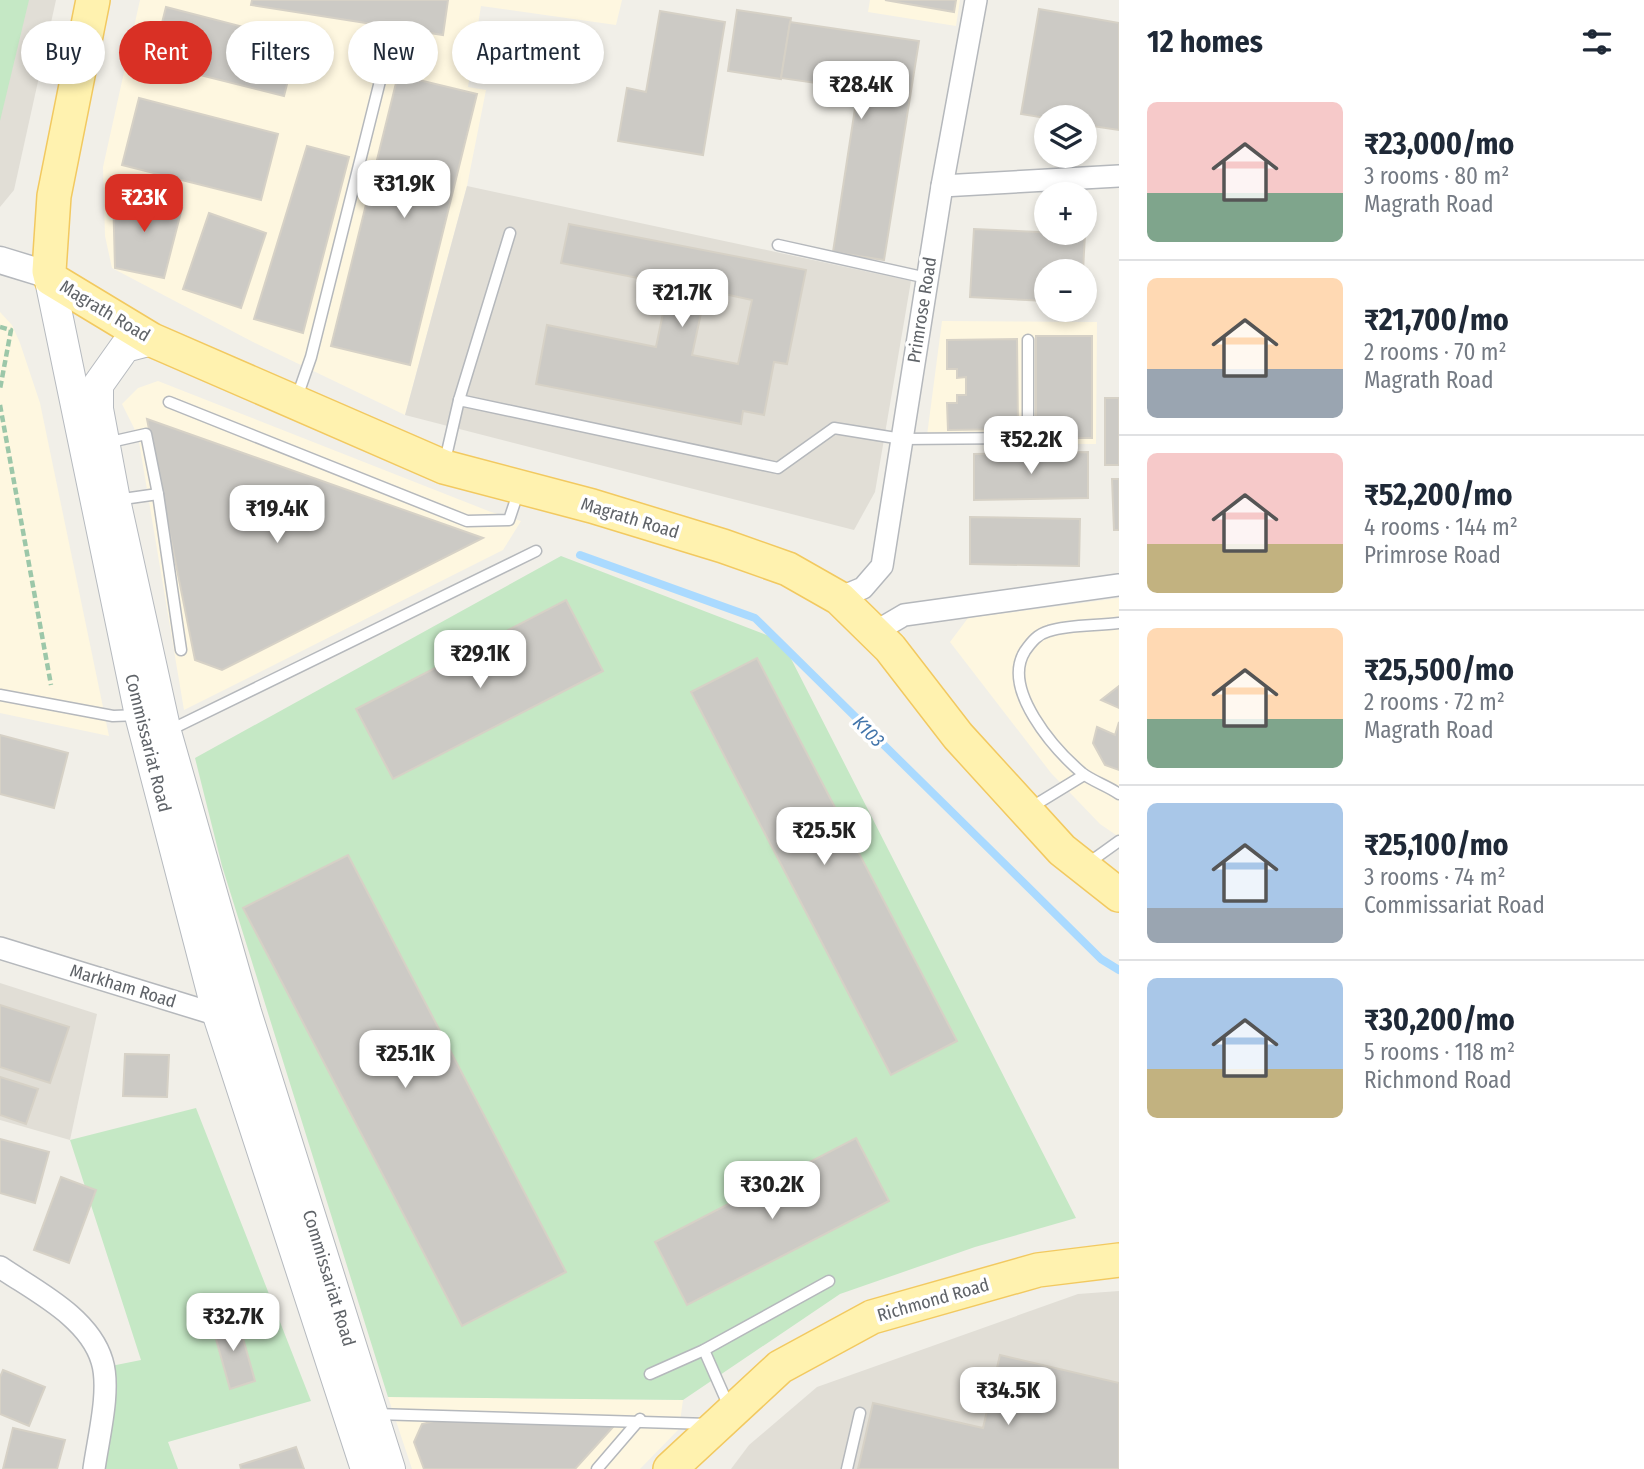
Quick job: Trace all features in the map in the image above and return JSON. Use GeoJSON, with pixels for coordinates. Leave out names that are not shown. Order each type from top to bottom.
{"type":"FeatureCollection","features":[{"type":"Feature","properties":{"kind":"main road","name":"Commissariat Road"},"geometry":{"type":"LineString","coordinates":[[93,0],[54,196],[49,275],[87,405],[153,725],[232,1014],[366,1469]]}},
{"type":"Feature","properties":{"kind":"main road","name":"Magrath Road"},"geometry":{"type":"LineString","coordinates":[[49,275],[152,340],[444,467],[723,546],[788,569],[839,598],[875,632],[958,736],[1026,811],[1083,867],[1119,895]]}},
{"type":"Feature","properties":{"kind":"main road","name":"Commissariat Road"},"geometry":{"type":"LineString","coordinates":[[87,405],[111,363],[125,347],[152,340]]}},
{"type":"Feature","properties":{"kind":"main road","name":"Commissariat Road"},"geometry":{"type":"LineString","coordinates":[[87,405],[104,443],[153,725]]}},
{"type":"Feature","properties":{"kind":"main road","name":"Commissariat Road"},"geometry":{"type":"LineString","coordinates":[[232,1014],[390,1469]]}},
{"type":"Feature","properties":{"kind":"main road","name":"Richmond Road"},"geometry":{"type":"LineString","coordinates":[[670,1469],[780,1367],[872,1317],[1038,1270],[1119,1260]]}},
{"type":"Feature","properties":{"kind":"street","name":"Primrose Road"},"geometry":{"type":"LineString","coordinates":[[839,598],[863,588],[882,566],[942,186],[976,0]]}},
{"type":"Feature","properties":{"kind":"street"},"geometry":{"type":"LineString","coordinates":[[942,186],[1119,176]]}},
{"type":"Feature","properties":{"kind":"street","name":"Magrath Road"},"geometry":{"type":"LineString","coordinates":[[0,260],[49,275]]}},
{"type":"Feature","properties":{"kind":"street","name":"Magrath Road"},"geometry":{"type":"LineString","coordinates":[[0,279],[49,275]]}},
{"type":"Feature","properties":{"kind":"street"},"geometry":{"type":"LineString","coordinates":[[875,632],[904,615],[1119,585]]}},
{"type":"Feature","properties":{"kind":"street","name":"Markham Road"},"geometry":{"type":"LineString","coordinates":[[0,948],[232,1014]]}},
{"type":"Feature","properties":{"kind":"street"},"geometry":{"type":"LineString","coordinates":[[0,1267],[84,1328],[103,1362],[104,1401],[94,1469]]}},
{"type":"Feature","properties":{"kind":"lane"},"geometry":{"type":"LineString","coordinates":[[295,402],[311,357],[379,84]]}},
{"type":"Feature","properties":{"kind":"lane"},"geometry":{"type":"LineString","coordinates":[[444,467],[460,400],[510,233]]}},
{"type":"Feature","properties":{"kind":"lane"},"geometry":{"type":"LineString","coordinates":[[778,244],[927,278]]}},
{"type":"Feature","properties":{"kind":"lane"},"geometry":{"type":"LineString","coordinates":[[460,400],[778,468],[834,428],[902,439],[1028,438],[1028,340]]}},
{"type":"Feature","properties":{"kind":"lane"},"geometry":{"type":"LineString","coordinates":[[169,402],[467,521],[509,520],[520,487]]}},
{"type":"Feature","properties":{"kind":"lane"},"geometry":{"type":"LineString","coordinates":[[104,443],[146,434],[159,495],[181,650]]}},
{"type":"Feature","properties":{"kind":"lane"},"geometry":{"type":"LineString","coordinates":[[115,500],[159,495]]}},
{"type":"Feature","properties":{"kind":"lane"},"geometry":{"type":"LineString","coordinates":[[0,695],[153,725],[536,551]]}},
{"type":"Feature","properties":{"kind":"lane"},"geometry":{"type":"LineString","coordinates":[[1119,624],[1050,631],[1033,639],[1022,656],[1018,671],[1019,690],[1034,716],[1084,775],[1119,794]]}},
{"type":"Feature","properties":{"kind":"lane"},"geometry":{"type":"LineString","coordinates":[[1026,811],[1084,775]]}},
{"type":"Feature","properties":{"kind":"lane"},"geometry":{"type":"LineString","coordinates":[[1083,867],[1119,841]]}},
{"type":"Feature","properties":{"kind":"lane"},"geometry":{"type":"LineString","coordinates":[[650,1374],[704,1350],[829,1282]]}},
{"type":"Feature","properties":{"kind":"lane"},"geometry":{"type":"LineString","coordinates":[[372,1414],[724,1418],[704,1350]]}},
{"type":"Feature","properties":{"kind":"lane"},"geometry":{"type":"LineString","coordinates":[[847,1469],[860,1413]]}},
{"type":"Feature","properties":{"kind":"lane"},"geometry":{"type":"LineString","coordinates":[[597,1469],[640,1419]]}},
{"type":"Feature","properties":{"kind":"path"},"geometry":{"type":"LineString","coordinates":[[0,327],[11,330],[0,389]]}},
{"type":"Feature","properties":{"kind":"path"},"geometry":{"type":"LineString","coordinates":[[0,405],[54,707]]}},
{"type":"Feature","properties":{"kind":"shaded area"},"geometry":{"type":"Polygon","coordinates":[[[0,0],[56,0],[51,21],[21,21],[21,84],[37,84],[14,190],[0,207],[0,0]]]}},
{"type":"Feature","properties":{"kind":"shaded area"},"geometry":{"type":"Polygon","coordinates":[[[140,0],[622,0],[616,25],[604,23],[604,21],[481,6],[479,21],[452,21],[452,84],[468,84],[468,87],[486,90],[467,186],[405,415],[253,342],[112,268],[105,236],[103,167],[121,84],[212,84],[212,21],[135,21],[140,0]]]}},
{"type":"Feature","properties":{"kind":"shaded area"},"geometry":{"type":"Polygon","coordinates":[[[870,0],[960,0],[956,26],[868,12],[870,0]]]}},
{"type":"Feature","properties":{"kind":"shaded area"},"geometry":{"type":"Polygon","coordinates":[[[467,186],[911,281],[875,492],[854,530],[405,415],[467,186]]]}},
{"type":"Feature","properties":{"kind":"shaded area"},"geometry":{"type":"Polygon","coordinates":[[[0,312],[12,325],[20,343],[40,403],[109,736],[0,713],[0,312]]]}},
{"type":"Feature","properties":{"kind":"shaded area"},"geometry":{"type":"Polygon","coordinates":[[[942,321],[1097,322],[1096,444],[926,443],[942,321]]]}},
{"type":"Feature","properties":{"kind":"shaded area"},"geometry":{"type":"Polygon","coordinates":[[[158,381],[491,512],[521,521],[503,550],[184,710],[138,436],[122,404],[138,388],[158,381]]]}},
{"type":"Feature","properties":{"kind":"shaded area"},"geometry":{"type":"Polygon","coordinates":[[[1119,598],[1119,837],[1100,824],[1051,773],[950,642],[968,618],[1119,598]]]}},
{"type":"Feature","properties":{"kind":"shaded area"},"geometry":{"type":"Polygon","coordinates":[[[0,983],[97,1014],[70,1140],[0,1120],[0,983]]]}},
{"type":"Feature","properties":{"kind":"shaded area"},"geometry":{"type":"Polygon","coordinates":[[[1119,1291],[1119,1469],[731,1469],[749,1445],[817,1387],[1078,1294],[1119,1291]]]}},
{"type":"Feature","properties":{"kind":"shaded area"},"geometry":{"type":"Polygon","coordinates":[[[388,1397],[683,1400],[679,1429],[640,1469],[412,1469],[388,1397]]]}},
{"type":"Feature","properties":{"kind":"green space"},"geometry":{"type":"Polygon","coordinates":[[[0,0],[29,0],[24,21],[21,21],[21,33],[0,121],[0,0]]]}},
{"type":"Feature","properties":{"kind":"green space"},"geometry":{"type":"Polygon","coordinates":[[[561,556],[782,641],[1076,1218],[975,1247],[840,1294],[683,1400],[388,1397],[222,866],[195,758],[561,556]]]}},
{"type":"Feature","properties":{"kind":"green space"},"geometry":{"type":"Polygon","coordinates":[[[196,1108],[311,1401],[168,1442],[178,1469],[88,1469],[106,1367],[141,1360],[70,1140],[196,1108]]]}},
{"type":"Feature","properties":{"kind":"building"},"geometry":{"type":"Polygon","coordinates":[[[252,0],[448,0],[443,35],[438,34],[438,21],[353,21],[251,5],[252,0]]]}},
{"type":"Feature","properties":{"kind":"building"},"geometry":{"type":"Polygon","coordinates":[[[885,0],[956,0],[954,12],[885,0]]]}},
{"type":"Feature","properties":{"kind":"building"},"geometry":{"type":"Polygon","coordinates":[[[166,7],[226,22],[226,82],[212,78],[212,21],[162,21],[166,7]]]}},
{"type":"Feature","properties":{"kind":"building"},"geometry":{"type":"Polygon","coordinates":[[[1039,9],[1119,23],[1119,130],[1097,127],[1097,105],[1034,105],[1034,116],[1021,114],[1039,9]]]}},
{"type":"Feature","properties":{"kind":"building"},"geometry":{"type":"Polygon","coordinates":[[[737,10],[791,18],[781,79],[728,71],[737,10]]]}},
{"type":"Feature","properties":{"kind":"building"},"geometry":{"type":"Polygon","coordinates":[[[660,11],[725,22],[703,155],[618,141],[627,88],[646,92],[660,11]]]}},
{"type":"Feature","properties":{"kind":"building"},"geometry":{"type":"Polygon","coordinates":[[[790,22],[919,41],[884,260],[833,252],[858,89],[781,78],[790,22]]]}},
{"type":"Feature","properties":{"kind":"building"},"geometry":{"type":"Polygon","coordinates":[[[236,84],[287,84],[284,96],[236,84]]]}},
{"type":"Feature","properties":{"kind":"building"},"geometry":{"type":"Polygon","coordinates":[[[396,84],[435,84],[477,94],[410,365],[331,346],[396,84]]]}},
{"type":"Feature","properties":{"kind":"building"},"geometry":{"type":"Polygon","coordinates":[[[139,98],[278,134],[261,200],[122,165],[139,98]]]}},
{"type":"Feature","properties":{"kind":"building"},"geometry":{"type":"Polygon","coordinates":[[[307,146],[349,157],[303,333],[254,319],[307,146]]]}},
{"type":"Feature","properties":{"kind":"building"},"geometry":{"type":"Polygon","coordinates":[[[113,192],[182,208],[164,278],[115,268],[113,192]]]}},
{"type":"Feature","properties":{"kind":"building"},"geometry":{"type":"Polygon","coordinates":[[[209,213],[266,233],[241,308],[183,289],[209,213]]]}},
{"type":"Feature","properties":{"kind":"building"},"geometry":{"type":"Polygon","coordinates":[[[569,224],[806,270],[787,364],[774,362],[764,415],[743,411],[741,424],[536,384],[547,325],[656,347],[669,284],[561,263],[569,224]],[[706,290],[692,355],[738,364],[752,300],[706,290]]]}},
{"type":"Feature","properties":{"kind":"building"},"geometry":{"type":"Polygon","coordinates":[[[974,229],[1034,232],[1034,245],[1084,245],[1084,259],[1034,259],[1034,300],[970,297],[974,229]]]}},
{"type":"Feature","properties":{"kind":"building"},"geometry":{"type":"Polygon","coordinates":[[[1036,336],[1092,336],[1092,438],[1036,438],[1036,336]]]}},
{"type":"Feature","properties":{"kind":"building"},"geometry":{"type":"Polygon","coordinates":[[[1017,339],[1018,429],[948,430],[947,403],[957,403],[957,395],[966,395],[966,377],[957,378],[957,369],[947,369],[947,340],[1017,339]]]}},
{"type":"Feature","properties":{"kind":"building"},"geometry":{"type":"Polygon","coordinates":[[[1105,398],[1119,398],[1119,465],[1105,465],[1105,398]]]}},
{"type":"Feature","properties":{"kind":"building"},"geometry":{"type":"Polygon","coordinates":[[[147,419],[483,538],[222,670],[195,660],[147,419]]]}},
{"type":"Feature","properties":{"kind":"building"},"geometry":{"type":"Polygon","coordinates":[[[1088,452],[1088,498],[974,500],[974,454],[1088,452]]]}},
{"type":"Feature","properties":{"kind":"building"},"geometry":{"type":"Polygon","coordinates":[[[1112,479],[1119,479],[1119,530],[1114,530],[1112,479]]]}},
{"type":"Feature","properties":{"kind":"building"},"geometry":{"type":"Polygon","coordinates":[[[970,517],[1080,519],[1079,566],[970,564],[970,517]]]}},
{"type":"Feature","properties":{"kind":"building"},"geometry":{"type":"Polygon","coordinates":[[[566,600],[603,671],[393,779],[356,709],[566,600]]]}},
{"type":"Feature","properties":{"kind":"building"},"geometry":{"type":"Polygon","coordinates":[[[757,658],[957,1041],[891,1075],[691,692],[757,658]]]}},
{"type":"Feature","properties":{"kind":"building"},"geometry":{"type":"Polygon","coordinates":[[[1119,686],[1119,708],[1101,700],[1119,686]]]}},
{"type":"Feature","properties":{"kind":"building"},"geometry":{"type":"Polygon","coordinates":[[[1119,722],[1119,770],[1105,765],[1093,743],[1097,727],[1115,735],[1119,722]]]}},
{"type":"Feature","properties":{"kind":"building"},"geometry":{"type":"Polygon","coordinates":[[[0,735],[68,753],[54,808],[0,794],[0,735]]]}},
{"type":"Feature","properties":{"kind":"building"},"geometry":{"type":"Polygon","coordinates":[[[348,855],[566,1272],[462,1326],[243,908],[348,855]]]}},
{"type":"Feature","properties":{"kind":"building"},"geometry":{"type":"Polygon","coordinates":[[[0,1005],[69,1027],[50,1083],[0,1067],[0,1005]]]}},
{"type":"Feature","properties":{"kind":"building"},"geometry":{"type":"Polygon","coordinates":[[[125,1054],[169,1055],[167,1097],[123,1096],[125,1054]]]}},
{"type":"Feature","properties":{"kind":"building"},"geometry":{"type":"Polygon","coordinates":[[[0,1077],[38,1089],[26,1124],[0,1115],[0,1077]]]}},
{"type":"Feature","properties":{"kind":"building"},"geometry":{"type":"Polygon","coordinates":[[[856,1138],[889,1201],[687,1305],[655,1242],[856,1138]]]}},
{"type":"Feature","properties":{"kind":"building"},"geometry":{"type":"Polygon","coordinates":[[[0,1139],[49,1152],[35,1203],[0,1193],[0,1139]]]}},
{"type":"Feature","properties":{"kind":"building"},"geometry":{"type":"Polygon","coordinates":[[[61,1177],[96,1190],[69,1263],[34,1250],[61,1177]]]}},
{"type":"Feature","properties":{"kind":"building"},"geometry":{"type":"Polygon","coordinates":[[[237,1317],[255,1381],[230,1389],[212,1325],[237,1317]]]}},
{"type":"Feature","properties":{"kind":"building"},"geometry":{"type":"Polygon","coordinates":[[[1000,1355],[1119,1383],[1119,1469],[858,1469],[873,1403],[983,1428],[1000,1355]]]}},
{"type":"Feature","properties":{"kind":"building"},"geometry":{"type":"Polygon","coordinates":[[[3,1370],[45,1387],[29,1426],[0,1414],[0,1377],[3,1370]]]}},
{"type":"Feature","properties":{"kind":"building"},"geometry":{"type":"Polygon","coordinates":[[[435,1421],[614,1426],[575,1469],[424,1469],[414,1442],[422,1424],[435,1421]]]}},
{"type":"Feature","properties":{"kind":"building"},"geometry":{"type":"Polygon","coordinates":[[[13,1428],[65,1440],[57,1469],[3,1469],[13,1428]]]}},
{"type":"Feature","properties":{"kind":"building"},"geometry":{"type":"Polygon","coordinates":[[[296,1447],[304,1469],[241,1469],[240,1465],[296,1447]]]}},
{"type":"Feature","properties":{"kind":"waterway","name":"K103"},"geometry":{"type":"LineString","coordinates":[[580,555],[755,618],[1101,959],[1119,970]]}}]}
